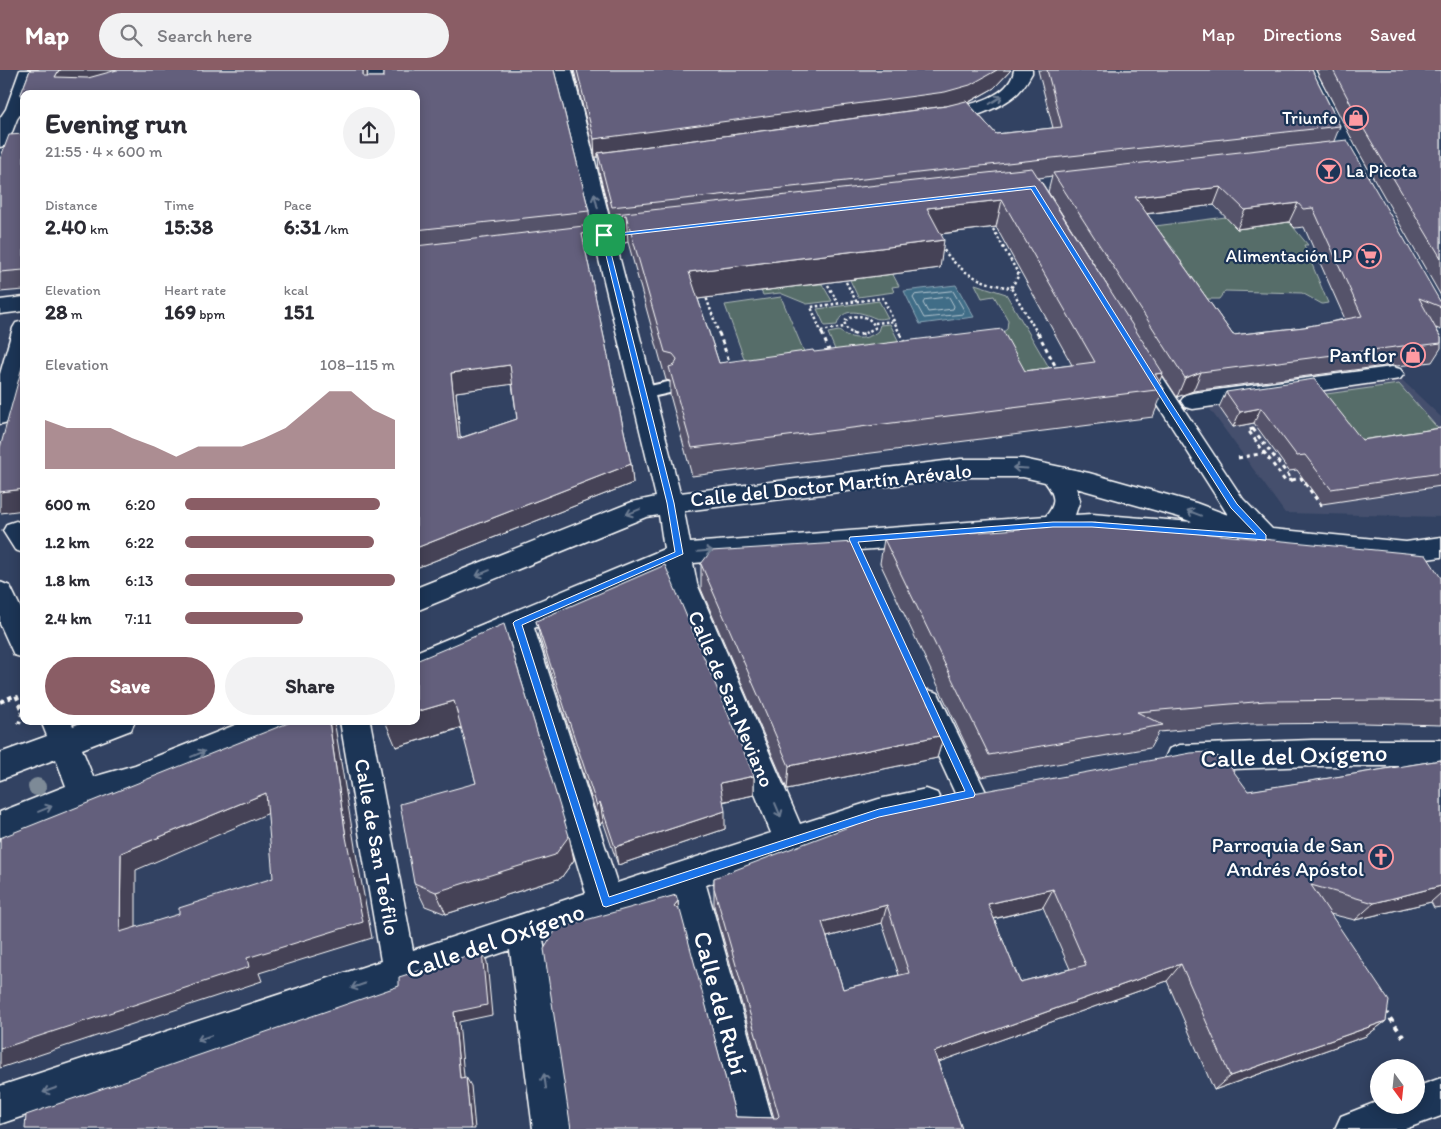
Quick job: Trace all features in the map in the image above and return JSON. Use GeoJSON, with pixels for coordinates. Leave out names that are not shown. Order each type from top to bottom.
{"type":"FeatureCollection","features":[{"type":"Feature","properties":{"kind":"street"},"geometry":{"type":"LineString","coordinates":[[24,90],[29,70]]}},
{"type":"Feature","properties":{"kind":"street"},"geometry":{"type":"LineString","coordinates":[[377,70],[378,90]]}},
{"type":"Feature","properties":{"kind":"street","name":"Calle de San Neviano"},"geometry":{"type":"LineString","coordinates":[[563,70],[594,165],[604,235],[670,503],[683,584],[791,842]]}},
{"type":"Feature","properties":{"kind":"street"},"geometry":{"type":"LineString","coordinates":[[924,119],[971,110],[994,103],[1013,88],[1023,70]]}},
{"type":"Feature","properties":{"kind":"street"},"geometry":{"type":"LineString","coordinates":[[1306,70],[1346,150],[1372,193]]}},
{"type":"Feature","properties":{"kind":"street"},"geometry":{"type":"LineString","coordinates":[[0,140],[8,119],[19,108]]}},
{"type":"Feature","properties":{"kind":"street"},"geometry":{"type":"LineString","coordinates":[[1325,152],[1346,150]]}},
{"type":"Feature","properties":{"kind":"street"},"geometry":{"type":"LineString","coordinates":[[541,243],[676,227]]}},
{"type":"Feature","properties":{"kind":"street"},"geometry":{"type":"LineString","coordinates":[[0,308],[20,305]]}},
{"type":"Feature","properties":{"kind":"street"},"geometry":{"type":"LineString","coordinates":[[0,416],[20,343]]}},
{"type":"Feature","properties":{"kind":"street"},"geometry":{"type":"LineString","coordinates":[[1133,347],[1234,506],[1260,537]]}},
{"type":"Feature","properties":{"kind":"street"},"geometry":{"type":"LineString","coordinates":[[1193,401],[1392,374]]}},
{"type":"Feature","properties":{"kind":"street","name":"Calle del Doctor Martín Arévalo"},"geometry":{"type":"LineString","coordinates":[[420,598],[641,509],[670,503],[961,468],[1024,468],[1089,482],[1187,510],[1260,537]]}},
{"type":"Feature","properties":{"kind":"street"},"geometry":{"type":"LineString","coordinates":[[1053,474],[1067,493],[1069,504],[1053,525]]}},
{"type":"Feature","properties":{"kind":"street","name":"Calle del Doctor Martín Arévalo"},"geometry":{"type":"LineString","coordinates":[[420,663],[679,554],[853,539],[1092,524],[1260,537],[1406,552],[1441,547]]}},
{"type":"Feature","properties":{"kind":"street"},"geometry":{"type":"LineString","coordinates":[[853,539],[864,567]]}},
{"type":"Feature","properties":{"kind":"street"},"geometry":{"type":"LineString","coordinates":[[1406,552],[1422,577]]}},
{"type":"Feature","properties":{"kind":"street"},"geometry":{"type":"LineString","coordinates":[[0,593],[20,639]]}},
{"type":"Feature","properties":{"kind":"street"},"geometry":{"type":"LineString","coordinates":[[518,623],[606,902]]}},
{"type":"Feature","properties":{"kind":"street","name":"Calle del Oxígeno"},"geometry":{"type":"LineString","coordinates":[[0,1105],[524,929],[879,813],[985,791],[917,680]]}},
{"type":"Feature","properties":{"kind":"street"},"geometry":{"type":"LineString","coordinates":[[0,767],[60,732],[98,725]]}},
{"type":"Feature","properties":{"kind":"street"},"geometry":{"type":"LineString","coordinates":[[0,827],[84,794],[138,778],[269,725]]}},
{"type":"Feature","properties":{"kind":"street","name":"Calle de San Teófilo"},"geometry":{"type":"LineString","coordinates":[[356,725],[400,972]]}},
{"type":"Feature","properties":{"kind":"street"},"geometry":{"type":"LineString","coordinates":[[60,732],[84,794]]}},
{"type":"Feature","properties":{"kind":"street","name":"Calle del Oxígeno"},"geometry":{"type":"LineString","coordinates":[[1150,763],[1178,758],[1350,753],[1441,753]]}},
{"type":"Feature","properties":{"kind":"street","name":"Calle del Rubí"},"geometry":{"type":"LineString","coordinates":[[687,876],[756,1129]]}},
{"type":"Feature","properties":{"kind":"street"},"geometry":{"type":"LineString","coordinates":[[524,929],[552,1129]]}},
{"type":"Feature","properties":{"kind":"street"},"geometry":{"type":"LineString","coordinates":[[1354,1129],[1441,1097]]}},
{"type":"Feature","properties":{"kind":"lane"},"geometry":{"type":"LineString","coordinates":[[642,393],[668,388]]}},
{"type":"Feature","properties":{"kind":"path"},"geometry":{"type":"LineString","coordinates":[[993,230],[1019,274],[1011,288]]}},
{"type":"Feature","properties":{"kind":"path"},"geometry":{"type":"LineString","coordinates":[[940,244],[950,261],[961,272],[994,286],[1011,288]]}},
{"type":"Feature","properties":{"kind":"path"},"geometry":{"type":"LineString","coordinates":[[846,282],[856,301]]}},
{"type":"Feature","properties":{"kind":"path"},"geometry":{"type":"LineString","coordinates":[[828,285],[838,304]]}},
{"type":"Feature","properties":{"kind":"path"},"geometry":{"type":"LineString","coordinates":[[702,286],[730,364]]}},
{"type":"Feature","properties":{"kind":"path"},"geometry":{"type":"LineString","coordinates":[[1011,288],[1048,351],[1059,374]]}},
{"type":"Feature","properties":{"kind":"path"},"geometry":{"type":"LineString","coordinates":[[823,357],[832,356],[811,307],[883,298],[906,346],[898,347]]}},
{"type":"Feature","properties":{"kind":"path"},"geometry":{"type":"LineString","coordinates":[[875,323],[872,333],[864,335],[848,332],[844,327],[844,322],[848,318],[855,316],[870,319],[875,323],[894,321]]}},
{"type":"Feature","properties":{"kind":"path"},"geometry":{"type":"LineString","coordinates":[[821,331],[844,327]]}},
{"type":"Feature","properties":{"kind":"path"},"geometry":{"type":"LineString","coordinates":[[1292,480],[1253,429],[1248,430],[1285,481],[1292,480],[1301,478],[1322,506]]}},
{"type":"Feature","properties":{"kind":"path"},"geometry":{"type":"LineString","coordinates":[[1240,466],[1234,458],[1265,453]]}},
{"type":"Feature","properties":{"kind":"path"},"geometry":{"type":"LineString","coordinates":[[0,702],[16,695],[20,704]]}},
{"type":"Feature","properties":{"kind":"path"},"geometry":{"type":"LineString","coordinates":[[18,726],[20,720]]}},
{"type":"Feature","properties":{"kind":"path"},"geometry":{"type":"LineString","coordinates":[[1385,1009],[1404,1038]]}},
{"type":"Feature","properties":{"kind":"shaded area"},"geometry":{"type":"Polygon","coordinates":[[[1401,379],[1441,417],[1441,517],[1285,513],[1207,405],[1401,379]]]}},
{"type":"Feature","properties":{"kind":"green space"},"geometry":{"type":"Polygon","coordinates":[[[1226,217],[1237,229],[1289,222],[1308,245],[1304,245],[1328,303],[1322,304],[1302,293],[1225,291],[1219,299],[1205,299],[1150,254],[1176,252],[1155,226],[1226,217]]]}},
{"type":"Feature","properties":{"kind":"green space"},"geometry":{"type":"Polygon","coordinates":[[[883,256],[899,286],[892,287],[894,292],[858,297],[850,280],[857,279],[883,256]]]}},
{"type":"Feature","properties":{"kind":"green space"},"geometry":{"type":"Polygon","coordinates":[[[799,267],[809,285],[822,284],[832,301],[807,304],[780,293],[763,295],[761,291],[770,290],[799,267]]]}},
{"type":"Feature","properties":{"kind":"green space"},"geometry":{"type":"Polygon","coordinates":[[[975,284],[1006,294],[1050,369],[1009,383],[1002,333],[1007,329],[1008,320],[994,296],[982,298],[975,284]]]}},
{"type":"Feature","properties":{"kind":"green space"},"geometry":{"type":"Polygon","coordinates":[[[781,297],[810,366],[750,375],[725,305],[781,297]]]}},
{"type":"Feature","properties":{"kind":"green space"},"geometry":{"type":"Polygon","coordinates":[[[879,301],[888,318],[878,319],[853,312],[843,315],[837,325],[825,326],[817,309],[879,301]]]}},
{"type":"Feature","properties":{"kind":"green space"},"geometry":{"type":"Polygon","coordinates":[[[890,324],[899,342],[836,352],[828,333],[839,331],[854,338],[864,338],[878,331],[880,325],[890,324]]]}},
{"type":"Feature","properties":{"kind":"green space"},"geometry":{"type":"Polygon","coordinates":[[[1399,384],[1441,432],[1356,451],[1312,396],[1399,384]]]}},
{"type":"Feature","properties":{"kind":"water"},"geometry":{"type":"Polygon","coordinates":[[[956,285],[974,317],[920,324],[904,291],[956,285]]]}},
{"type":"Feature","properties":{"kind":"building"},"geometry":{"type":"Polygon","coordinates":[[[30,70],[59,70],[55,77],[88,78],[117,70],[363,70],[363,77],[384,77],[384,70],[554,70],[589,211],[420,230],[420,90],[22,90],[30,70]]]}},
{"type":"Feature","properties":{"kind":"building"},"geometry":{"type":"Polygon","coordinates":[[[577,70],[997,70],[970,85],[945,92],[594,139],[577,70]]]}},
{"type":"Feature","properties":{"kind":"building"},"geometry":{"type":"Polygon","coordinates":[[[1047,70],[1312,70],[1340,126],[612,207],[598,153],[946,106],[966,101],[996,134],[1062,127],[1047,70]]]}},
{"type":"Feature","properties":{"kind":"building"},"geometry":{"type":"Polygon","coordinates":[[[1333,70],[1441,70],[1441,258],[1365,131],[1333,70]]]}},
{"type":"Feature","properties":{"kind":"building"},"geometry":{"type":"Polygon","coordinates":[[[20,134],[20,270],[0,272],[0,159],[9,135],[20,134]]]}},
{"type":"Feature","properties":{"kind":"building"},"geometry":{"type":"Polygon","coordinates":[[[1347,140],[1441,303],[1441,307],[1419,298],[1441,338],[1441,343],[1403,346],[1201,372],[1185,378],[1053,173],[1347,140]],[[1221,187],[1135,197],[1233,335],[1304,327],[1362,316],[1313,208],[1303,209],[1298,203],[1245,210],[1221,187]]]}},
{"type":"Feature","properties":{"kind":"building"},"geometry":{"type":"Polygon","coordinates":[[[1032,168],[1163,373],[1155,374],[1164,389],[692,448],[669,367],[675,365],[677,359],[673,354],[665,352],[626,215],[616,217],[615,214],[1032,168]],[[1002,200],[927,208],[944,240],[689,272],[719,363],[813,350],[814,352],[1002,329],[1025,371],[1095,362],[1002,200]]]}},
{"type":"Feature","properties":{"kind":"building"},"geometry":{"type":"Polygon","coordinates":[[[592,225],[593,232],[582,234],[631,464],[420,546],[420,246],[592,225]],[[510,365],[451,373],[458,439],[517,419],[510,365]]]}},
{"type":"Feature","properties":{"kind":"building"},"geometry":{"type":"Polygon","coordinates":[[[20,375],[20,490],[0,492],[0,448],[20,375]]]}},
{"type":"Feature","properties":{"kind":"building"},"geometry":{"type":"Polygon","coordinates":[[[1314,379],[1362,440],[1441,428],[1441,473],[1331,489],[1305,455],[1297,456],[1261,408],[1240,412],[1226,392],[1314,379]]]}},
{"type":"Feature","properties":{"kind":"building"},"geometry":{"type":"Polygon","coordinates":[[[1099,523],[1426,555],[1441,578],[1441,701],[1266,701],[1137,712],[1163,725],[989,755],[884,539],[1099,523]]]}},
{"type":"Feature","properties":{"kind":"building"},"geometry":{"type":"Polygon","coordinates":[[[854,542],[944,735],[789,766],[701,564],[711,551],[854,542]]]}},
{"type":"Feature","properties":{"kind":"building"},"geometry":{"type":"Polygon","coordinates":[[[665,565],[754,776],[720,783],[725,811],[615,847],[600,802],[597,806],[536,621],[665,565]]]}},
{"type":"Feature","properties":{"kind":"building"},"geometry":{"type":"Polygon","coordinates":[[[504,624],[569,836],[555,855],[436,892],[414,883],[400,804],[476,783],[454,701],[420,711],[420,659],[504,624]]]}},
{"type":"Feature","properties":{"kind":"building"},"geometry":{"type":"Polygon","coordinates":[[[283,725],[330,725],[346,837],[363,922],[247,958],[249,967],[0,1049],[0,838],[283,725]],[[266,793],[121,853],[120,932],[179,914],[179,908],[273,878],[266,793]]]}},
{"type":"Feature","properties":{"kind":"building"},"geometry":{"type":"Polygon","coordinates":[[[1209,752],[1226,761],[1248,791],[1441,760],[1441,886],[1374,903],[1311,885],[1389,1001],[1386,1021],[1230,1076],[1181,964],[934,1052],[962,1129],[571,1129],[544,949],[557,928],[676,895],[678,901],[674,906],[680,910],[736,1117],[777,1118],[779,1116],[714,888],[714,878],[903,806],[1191,753],[1209,752]],[[1053,889],[988,904],[1020,982],[1086,965],[1053,889]],[[887,905],[822,922],[843,989],[909,973],[887,905]]]}},
{"type":"Feature","properties":{"kind":"building"},"geometry":{"type":"Polygon","coordinates":[[[482,951],[487,1005],[454,1012],[460,1078],[466,1077],[471,1129],[25,1129],[26,1115],[399,986],[399,977],[482,951]]]}},
{"type":"Feature","properties":{"kind":"place","name":"Triunfo"},"geometry":{"type":"Point","coordinates":[1356,118]}},
{"type":"Feature","properties":{"kind":"place","name":"La Picota"},"geometry":{"type":"Point","coordinates":[1329,171]}},
{"type":"Feature","properties":{"kind":"place","name":"Alimentación LP"},"geometry":{"type":"Point","coordinates":[1369,256]}},
{"type":"Feature","properties":{"kind":"place","name":"Panflor"},"geometry":{"type":"Point","coordinates":[1413,355]}},
{"type":"Feature","properties":{"kind":"place","name":"Parroquia de San Andrés Apóstol"},"geometry":{"type":"Point","coordinates":[1381,857]}},
{"type":"Feature","properties":{"kind":"route"},"geometry":{"type":"LineString","coordinates":[[1033,187],[1168,405],[1234,506],[1264,538],[1092,524],[853,539],[861,560],[971,794],[879,813],[606,902],[518,623],[679,554],[670,503],[604,235],[1033,187]]}}]}
